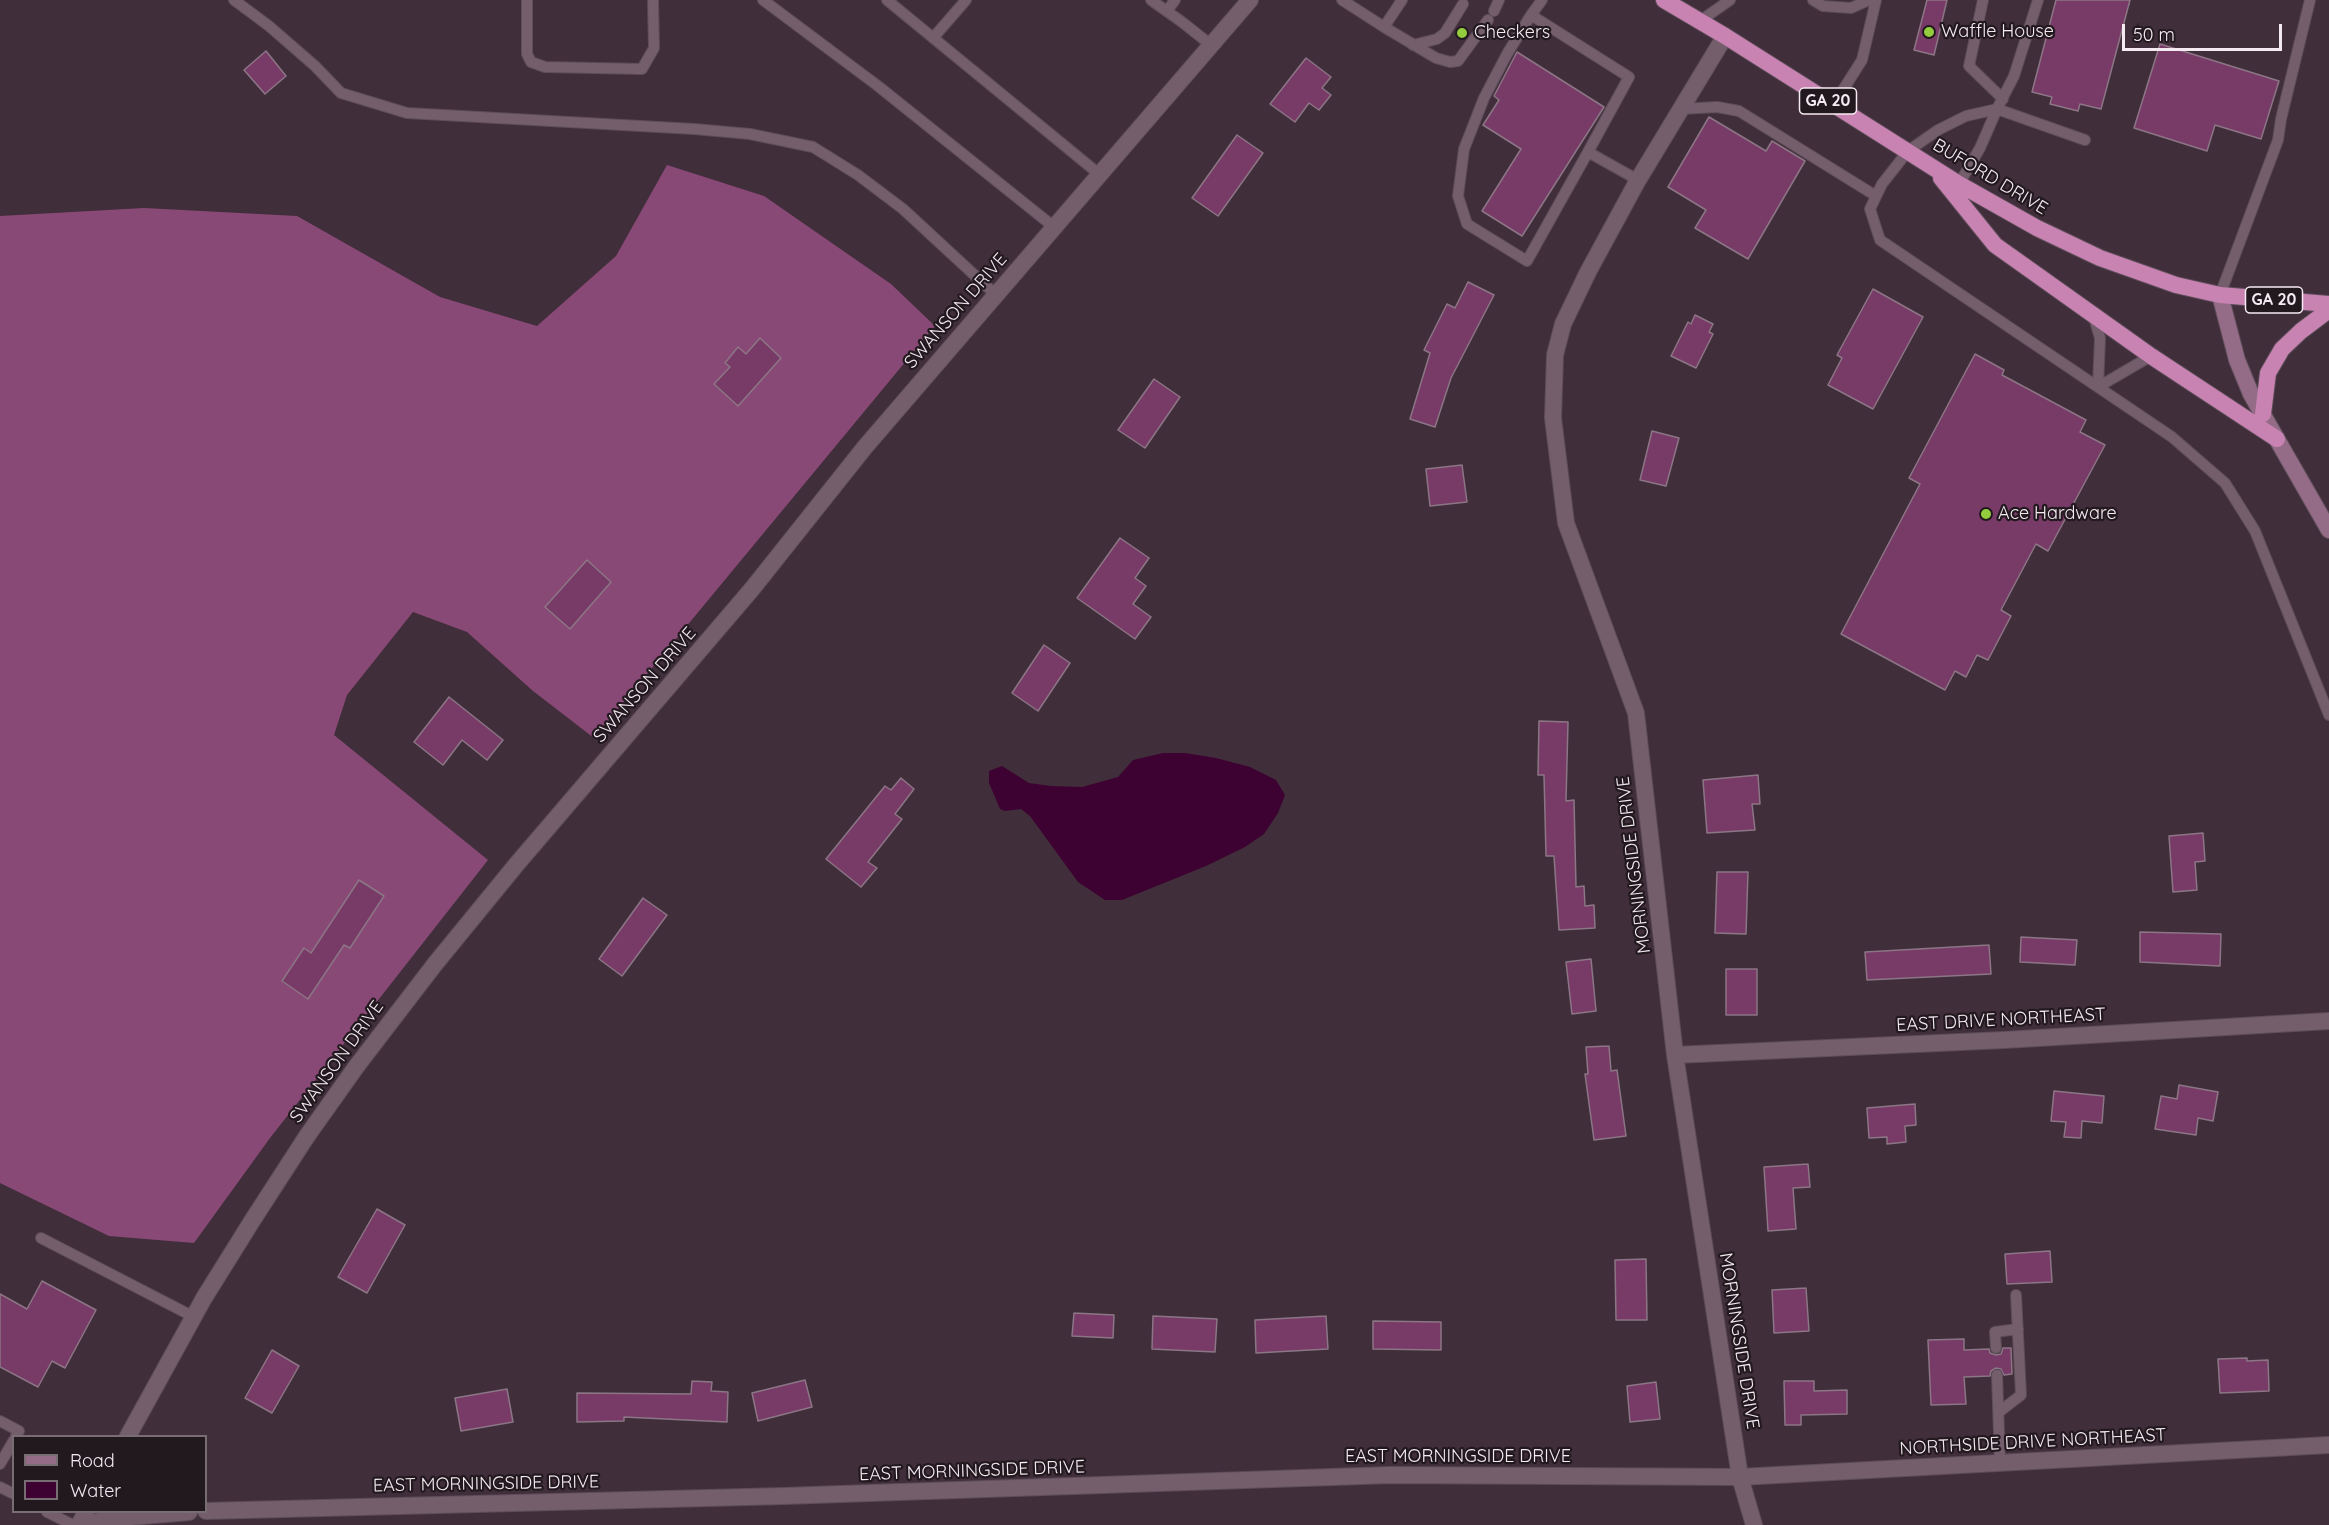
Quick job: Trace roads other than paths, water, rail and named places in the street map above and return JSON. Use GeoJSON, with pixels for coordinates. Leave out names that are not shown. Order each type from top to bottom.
{"type":"FeatureCollection","features":[{"type":"Feature","properties":{"kind":"highway","name":"BUFORD DRIVE"},"geometry":{"type":"LineString","coordinates":[[1664,0],[1959,184],[2037,228],[2100,258],[2176,285],[2220,295],[2329,304]]}},
{"type":"Feature","properties":{"kind":"highway"},"geometry":{"type":"LineString","coordinates":[[1931,166],[1995,245],[2151,356],[2277,439]]}},
{"type":"Feature","properties":{"kind":"highway"},"geometry":{"type":"LineString","coordinates":[[2263,414],[2268,373],[2282,349],[2329,310]]}},
{"type":"Feature","properties":{"kind":"main road"},"geometry":{"type":"LineString","coordinates":[[2220,295],[2237,360],[2251,394],[2329,530]]}},
{"type":"Feature","properties":{"kind":"street","name":"SWANSON DRIVE"},"geometry":{"type":"LineString","coordinates":[[129,1435],[194,1317],[307,1136],[356,1067],[435,964],[516,865],[752,589],[865,447],[1250,0]]}},
{"type":"Feature","properties":{"kind":"street"},"geometry":{"type":"LineString","coordinates":[[1638,180],[1725,36]]}},
{"type":"Feature","properties":{"kind":"street","name":"MORNINGSIDE DRIVE"},"geometry":{"type":"LineString","coordinates":[[1638,180],[1588,272],[1563,324],[1555,355],[1553,418],[1566,523],[1636,713],[1676,1055],[1740,1478],[1754,1525]]}},
{"type":"Feature","properties":{"kind":"street","name":"EAST DRIVE NORTHEAST"},"geometry":{"type":"LineString","coordinates":[[1676,1055],[2329,1022]]}},
{"type":"Feature","properties":{"kind":"street","name":"NORTHSIDE DRIVE NORTHEAST"},"geometry":{"type":"LineString","coordinates":[[1740,1478],[2329,1445]]}},
{"type":"Feature","properties":{"kind":"street","name":"EAST MORNINGSIDE DRIVE"},"geometry":{"type":"LineString","coordinates":[[207,1511],[796,1496],[1390,1475],[1740,1478]]}},
{"type":"Feature","properties":{"kind":"street"},"geometry":{"type":"LineString","coordinates":[[86,1525],[107,1520],[179,1513]]}},
{"type":"Feature","properties":{"kind":"lane"},"geometry":{"type":"LineString","coordinates":[[234,0],[300,53],[341,93],[407,113],[693,129],[750,134],[813,147],[858,175],[903,209],[995,294]]}},
{"type":"Feature","properties":{"kind":"lane"},"geometry":{"type":"LineString","coordinates":[[527,0],[526,54],[531,62],[545,67],[642,69],[654,48],[653,0]]}},
{"type":"Feature","properties":{"kind":"lane"},"geometry":{"type":"LineString","coordinates":[[763,0],[878,86],[1053,227]]}},
{"type":"Feature","properties":{"kind":"lane"},"geometry":{"type":"LineString","coordinates":[[887,0],[1099,174]]}},
{"type":"Feature","properties":{"kind":"lane"},"geometry":{"type":"LineString","coordinates":[[933,38],[966,0]]}},
{"type":"Feature","properties":{"kind":"lane"},"geometry":{"type":"LineString","coordinates":[[1151,0],[1211,45]]}},
{"type":"Feature","properties":{"kind":"lane"},"geometry":{"type":"LineString","coordinates":[[1167,11],[1175,0]]}},
{"type":"Feature","properties":{"kind":"lane"},"geometry":{"type":"LineString","coordinates":[[1341,0],[1444,62],[1458,61],[1491,16],[1499,0]]}},
{"type":"Feature","properties":{"kind":"lane"},"geometry":{"type":"LineString","coordinates":[[1384,27],[1402,0]]}},
{"type":"Feature","properties":{"kind":"lane"},"geometry":{"type":"LineString","coordinates":[[1531,15],[1629,77],[1527,261],[1467,224],[1458,196],[1464,149],[1484,98],[1507,54],[1531,15],[1542,0]]}},
{"type":"Feature","properties":{"kind":"lane"},"geometry":{"type":"LineString","coordinates":[[1700,21],[1730,0]]}},
{"type":"Feature","properties":{"kind":"lane"},"geometry":{"type":"LineString","coordinates":[[1813,0],[1823,6],[1851,8],[1869,0]]}},
{"type":"Feature","properties":{"kind":"lane"},"geometry":{"type":"LineString","coordinates":[[1834,104],[1862,60],[1875,0]]}},
{"type":"Feature","properties":{"kind":"lane"},"geometry":{"type":"LineString","coordinates":[[1983,0],[1969,66],[2003,99]]}},
{"type":"Feature","properties":{"kind":"lane"},"geometry":{"type":"LineString","coordinates":[[1959,184],[1980,148],[2014,76],[2038,0]]}},
{"type":"Feature","properties":{"kind":"lane"},"geometry":{"type":"LineString","coordinates":[[2220,295],[2278,140],[2281,118],[2310,0]]}},
{"type":"Feature","properties":{"kind":"lane"},"geometry":{"type":"LineString","coordinates":[[1413,45],[1437,39],[1445,33],[1463,4]]}},
{"type":"Feature","properties":{"kind":"lane"},"geometry":{"type":"LineString","coordinates":[[1681,109],[1717,107],[1739,111],[1876,196]]}},
{"type":"Feature","properties":{"kind":"lane"},"geometry":{"type":"LineString","coordinates":[[2085,140],[1997,109],[1966,116],[1938,130],[1908,151],[1881,184],[1870,209],[1880,240],[2172,437],[2225,483],[2255,531],[2329,715]]}},
{"type":"Feature","properties":{"kind":"lane"},"geometry":{"type":"LineString","coordinates":[[1588,153],[1638,180]]}},
{"type":"Feature","properties":{"kind":"lane"},"geometry":{"type":"LineString","coordinates":[[2093,314],[2100,338],[2098,387]]}},
{"type":"Feature","properties":{"kind":"lane"},"geometry":{"type":"LineString","coordinates":[[2098,387],[2151,356]]}},
{"type":"Feature","properties":{"kind":"lane"},"geometry":{"type":"LineString","coordinates":[[41,1238],[194,1317]]}},
{"type":"Feature","properties":{"kind":"lane"},"geometry":{"type":"LineString","coordinates":[[1999,1412],[2021,1395],[2016,1295]]}},
{"type":"Feature","properties":{"kind":"lane"},"geometry":{"type":"LineString","coordinates":[[1996,1348],[1995,1332],[2018,1329]]}},
{"type":"Feature","properties":{"kind":"lane"},"geometry":{"type":"LineString","coordinates":[[1997,1375],[2000,1464]]}},
{"type":"Feature","properties":{"kind":"lane"},"geometry":{"type":"LineString","coordinates":[[0,1421],[19,1431],[17,1435]]}},
{"type":"Feature","properties":{"kind":"lane"},"geometry":{"type":"LineString","coordinates":[[0,1464],[12,1443]]}},
{"type":"Feature","properties":{"kind":"lane"},"geometry":{"type":"LineString","coordinates":[[49,1513],[73,1525]]}},
{"type":"Feature","properties":{"kind":"water"},"geometry":{"type":"Polygon","coordinates":[[[1163,753],[1185,753],[1250,767],[1276,780],[1285,795],[1278,813],[1264,834],[1245,847],[1206,866],[1122,900],[1105,900],[1078,882],[1030,816],[1021,809],[1005,811],[1000,809],[989,783],[989,771],[1002,766],[1029,783],[1082,787],[1118,777],[1133,760],[1163,753]]]}},
{"type":"Feature","properties":{"kind":"place","name":"Waffle House"},"geometry":{"type":"Point","coordinates":[1929,32]}},
{"type":"Feature","properties":{"kind":"place","name":"Checkers"},"geometry":{"type":"Point","coordinates":[1462,33]}},
{"type":"Feature","properties":{"kind":"place","name":"Ace Hardware"},"geometry":{"type":"Point","coordinates":[1986,514]}}]}
